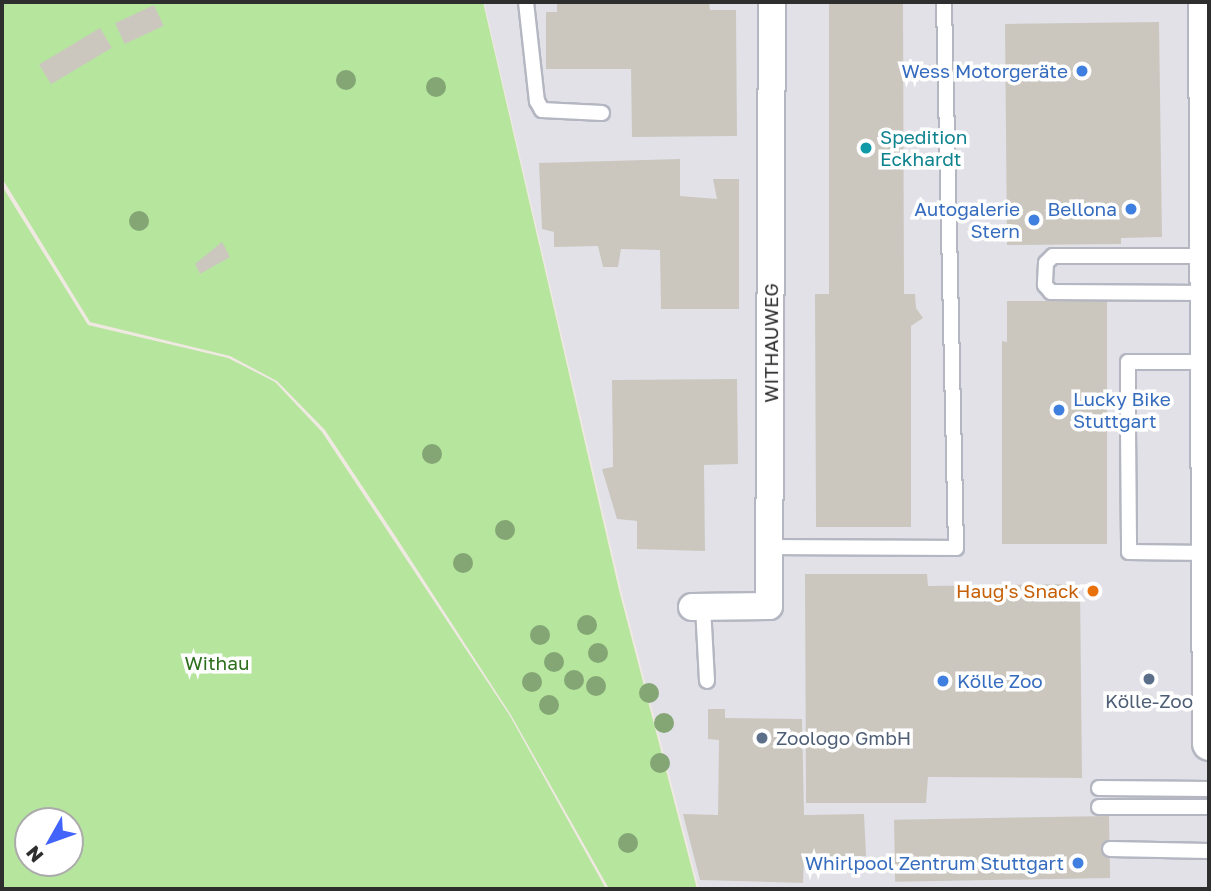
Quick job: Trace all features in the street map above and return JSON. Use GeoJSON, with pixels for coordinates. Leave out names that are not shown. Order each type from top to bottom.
{"type":"FeatureCollection","features":[{"type":"Feature","properties":{"kind":"street","name":"WITHAUWEG"},"geometry":{"type":"LineString","coordinates":[[697,607],[769,607],[772,2]]}},
{"type":"Feature","properties":{"kind":"street"},"geometry":{"type":"LineString","coordinates":[[1205,2],[1209,743]]}},
{"type":"Feature","properties":{"kind":"lane"},"geometry":{"type":"LineString","coordinates":[[526,2],[537,101],[542,110],[602,113]]}},
{"type":"Feature","properties":{"kind":"lane"},"geometry":{"type":"LineString","coordinates":[[771,547],[956,548],[944,2]]}},
{"type":"Feature","properties":{"kind":"lane"},"geometry":{"type":"LineString","coordinates":[[1206,256],[1053,256],[1046,263],[1045,285],[1051,292],[1207,293]]}},
{"type":"Feature","properties":{"kind":"lane"},"geometry":{"type":"LineString","coordinates":[[1207,362],[1128,362],[1129,552],[1208,553]]}},
{"type":"Feature","properties":{"kind":"lane"},"geometry":{"type":"LineString","coordinates":[[697,607],[707,681]]}},
{"type":"Feature","properties":{"kind":"lane"},"geometry":{"type":"LineString","coordinates":[[1099,788],[1209,789]]}},
{"type":"Feature","properties":{"kind":"lane"},"geometry":{"type":"LineString","coordinates":[[1100,807],[1209,807]]}},
{"type":"Feature","properties":{"kind":"lane"},"geometry":{"type":"LineString","coordinates":[[1110,849],[1209,851]]}},
{"type":"Feature","properties":{"kind":"shaded area"},"geometry":{"type":"Polygon","coordinates":[[[484,2],[1209,2],[1209,889],[699,889],[621,590],[484,2]]]}},
{"type":"Feature","properties":{"kind":"green space"},"geometry":{"type":"Polygon","coordinates":[[[2,2],[483,2],[619,590],[697,889],[608,887],[511,715],[396,537],[325,430],[277,381],[230,356],[90,322],[2,178],[2,2]]]}},
{"type":"Feature","properties":{"kind":"green space","name":"Withau"},"geometry":{"type":"Polygon","coordinates":[[[2,186],[88,325],[228,358],[275,382],[322,432],[510,716],[606,889],[2,889],[2,186]]]}},
{"type":"Feature","properties":{"kind":"building"},"geometry":{"type":"Polygon","coordinates":[[[557,2],[709,2],[710,10],[736,10],[737,136],[632,137],[631,69],[546,69],[546,12],[557,12],[557,2]]]}},
{"type":"Feature","properties":{"kind":"building","name":"Spedition Eckhardt"},"geometry":{"type":"Polygon","coordinates":[[[829,2],[903,2],[904,294],[915,294],[916,308],[923,318],[911,326],[911,527],[816,527],[815,294],[829,294],[829,2]]]}},
{"type":"Feature","properties":{"kind":"building"},"geometry":{"type":"Polygon","coordinates":[[[154,5],[164,26],[125,44],[115,23],[154,5]]]}},
{"type":"Feature","properties":{"kind":"building"},"geometry":{"type":"Polygon","coordinates":[[[1159,22],[1162,237],[1121,238],[1121,244],[1007,245],[1005,24],[1159,22]]]}},
{"type":"Feature","properties":{"kind":"building"},"geometry":{"type":"Polygon","coordinates":[[[100,28],[112,48],[51,84],[39,65],[100,28]]]}},
{"type":"Feature","properties":{"kind":"building"},"geometry":{"type":"Polygon","coordinates":[[[680,159],[680,196],[717,199],[713,179],[739,179],[739,309],[661,309],[660,250],[621,249],[618,267],[603,267],[598,246],[554,247],[554,232],[542,229],[539,163],[680,159]]]}},
{"type":"Feature","properties":{"kind":"building"},"geometry":{"type":"Polygon","coordinates":[[[222,242],[230,257],[200,274],[195,264],[222,242]]]}},
{"type":"Feature","properties":{"kind":"building"},"geometry":{"type":"Polygon","coordinates":[[[1007,301],[1107,301],[1107,544],[1002,544],[1002,341],[1007,342],[1007,301]]]}},
{"type":"Feature","properties":{"kind":"building"},"geometry":{"type":"Polygon","coordinates":[[[737,379],[738,464],[704,465],[705,551],[637,549],[637,521],[617,519],[602,469],[613,467],[612,380],[737,379]]]}},
{"type":"Feature","properties":{"kind":"building","name":"Kölle Zoo"},"geometry":{"type":"Polygon","coordinates":[[[805,574],[927,574],[928,586],[1080,584],[1082,778],[928,777],[926,803],[806,803],[805,574]]]}},
{"type":"Feature","properties":{"kind":"building"},"geometry":{"type":"Polygon","coordinates":[[[708,709],[725,709],[725,718],[802,719],[804,815],[864,814],[866,856],[804,856],[803,883],[700,880],[683,814],[718,815],[719,740],[708,739],[708,709]]]}},
{"type":"Feature","properties":{"kind":"building"},"geometry":{"type":"Polygon","coordinates":[[[1109,816],[1110,878],[895,882],[894,820],[1109,816]]]}},
{"type":"Feature","properties":{"kind":"place","name":"Wess Motorgeräte"},"geometry":{"type":"Point","coordinates":[1082,71]}},
{"type":"Feature","properties":{"kind":"place","name":"Spedition Eckhardt"},"geometry":{"type":"Point","coordinates":[866,148]}},
{"type":"Feature","properties":{"kind":"place","name":"Bellona"},"geometry":{"type":"Point","coordinates":[1131,209]}},
{"type":"Feature","properties":{"kind":"place","name":"Autogalerie Stern"},"geometry":{"type":"Point","coordinates":[1034,220]}},
{"type":"Feature","properties":{"kind":"place","name":"Lucky Bike Stuttgart"},"geometry":{"type":"Point","coordinates":[1059,410]}},
{"type":"Feature","properties":{"kind":"place","name":"Haug's Snack"},"geometry":{"type":"Point","coordinates":[1093,591]}},
{"type":"Feature","properties":{"kind":"place","name":"Kölle-Zoo"},"geometry":{"type":"Point","coordinates":[1149,679]}},
{"type":"Feature","properties":{"kind":"place","name":"Kölle Zoo"},"geometry":{"type":"Point","coordinates":[943,681]}},
{"type":"Feature","properties":{"kind":"place","name":"Zoologo GmbH"},"geometry":{"type":"Point","coordinates":[762,738]}},
{"type":"Feature","properties":{"kind":"place","name":"Whirlpool Zentrum Stuttgart"},"geometry":{"type":"Point","coordinates":[1078,863]}}]}
